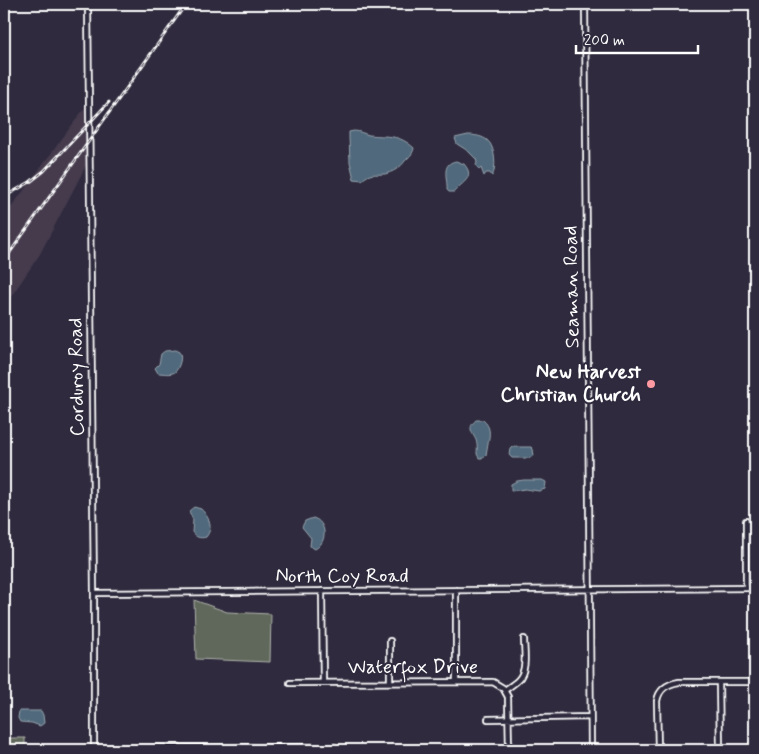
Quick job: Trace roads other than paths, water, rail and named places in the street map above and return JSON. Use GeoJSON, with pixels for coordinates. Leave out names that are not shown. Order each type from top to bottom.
{"type":"FeatureCollection","features":[{"type":"Feature","properties":{"kind":"street","name":"Corduroy Road"},"geometry":{"type":"LineString","coordinates":[[88,4],[94,750]]}},
{"type":"Feature","properties":{"kind":"street","name":"Seaman Road"},"geometry":{"type":"LineString","coordinates":[[585,4],[591,750]]}},
{"type":"Feature","properties":{"kind":"street"},"geometry":{"type":"LineString","coordinates":[[746,521],[746,588]]}},
{"type":"Feature","properties":{"kind":"street","name":"North Coy Road"},"geometry":{"type":"LineString","coordinates":[[94,593],[755,588]]}},
{"type":"Feature","properties":{"kind":"street"},"geometry":{"type":"LineString","coordinates":[[456,590],[456,682]]}},
{"type":"Feature","properties":{"kind":"street"},"geometry":{"type":"LineString","coordinates":[[322,591],[322,683]]}},
{"type":"Feature","properties":{"kind":"street"},"geometry":{"type":"LineString","coordinates":[[504,690],[518,680],[523,673],[524,639]]}},
{"type":"Feature","properties":{"kind":"street"},"geometry":{"type":"LineString","coordinates":[[390,641],[390,682]]}},
{"type":"Feature","properties":{"kind":"street","name":"Waterfox Drive"},"geometry":{"type":"LineString","coordinates":[[290,683],[493,682],[504,690],[508,700],[508,750]]}},
{"type":"Feature","properties":{"kind":"street"},"geometry":{"type":"LineString","coordinates":[[719,682],[720,750]]}},
{"type":"Feature","properties":{"kind":"street"},"geometry":{"type":"LineString","coordinates":[[658,750],[657,701],[659,694],[670,684],[755,682]]}},
{"type":"Feature","properties":{"kind":"street"},"geometry":{"type":"LineString","coordinates":[[488,718],[590,717]]}},
{"type":"Feature","properties":{"kind":"street"},"geometry":{"type":"LineString","coordinates":[[94,750],[334,748]]}},
{"type":"Feature","properties":{"kind":"water"},"geometry":{"type":"Polygon","coordinates":[[[354,131],[369,135],[398,138],[414,148],[411,155],[394,171],[370,175],[362,180],[354,179],[350,162],[349,132],[354,131]]]}},
{"type":"Feature","properties":{"kind":"water"},"geometry":{"type":"Polygon","coordinates":[[[468,135],[486,139],[490,144],[494,153],[495,163],[492,176],[490,173],[486,173],[484,176],[481,168],[479,170],[476,165],[476,159],[457,144],[455,138],[468,135]]]}},
{"type":"Feature","properties":{"kind":"water"},"geometry":{"type":"Polygon","coordinates":[[[456,161],[464,164],[469,173],[467,180],[454,192],[449,192],[447,190],[446,169],[448,165],[456,161]]]}},
{"type":"Feature","properties":{"kind":"water"},"geometry":{"type":"Polygon","coordinates":[[[175,350],[181,356],[175,372],[158,373],[155,368],[159,364],[161,354],[165,351],[175,350]]]}},
{"type":"Feature","properties":{"kind":"water"},"geometry":{"type":"Polygon","coordinates":[[[476,420],[483,420],[489,431],[486,455],[482,458],[479,458],[477,454],[477,442],[471,430],[476,420]]]}},
{"type":"Feature","properties":{"kind":"water"},"geometry":{"type":"Polygon","coordinates":[[[512,447],[531,447],[534,456],[512,458],[509,455],[512,447]]]}},
{"type":"Feature","properties":{"kind":"water"},"geometry":{"type":"Polygon","coordinates":[[[524,480],[542,480],[546,482],[545,489],[539,491],[525,489],[511,491],[511,484],[524,480]]]}},
{"type":"Feature","properties":{"kind":"water"},"geometry":{"type":"Polygon","coordinates":[[[194,507],[201,509],[208,519],[210,530],[206,537],[198,537],[192,532],[193,520],[189,511],[194,507]]]}},
{"type":"Feature","properties":{"kind":"water"},"geometry":{"type":"Polygon","coordinates":[[[313,518],[318,520],[324,532],[322,542],[315,549],[310,546],[311,538],[302,527],[305,521],[313,518]]]}},
{"type":"Feature","properties":{"kind":"water"},"geometry":{"type":"Polygon","coordinates":[[[19,711],[41,711],[44,723],[40,726],[20,722],[18,718],[19,711]]]}},
{"type":"Feature","properties":{"kind":"railway"},"geometry":{"type":"LineString","coordinates":[[4,261],[186,4]]}},
{"type":"Feature","properties":{"kind":"railway"},"geometry":{"type":"LineString","coordinates":[[4,197],[30,182],[44,171],[109,102]]}},
{"type":"Feature","properties":{"kind":"place","name":"New Harvest Christian Church"},"geometry":{"type":"Point","coordinates":[651,384]}}]}
